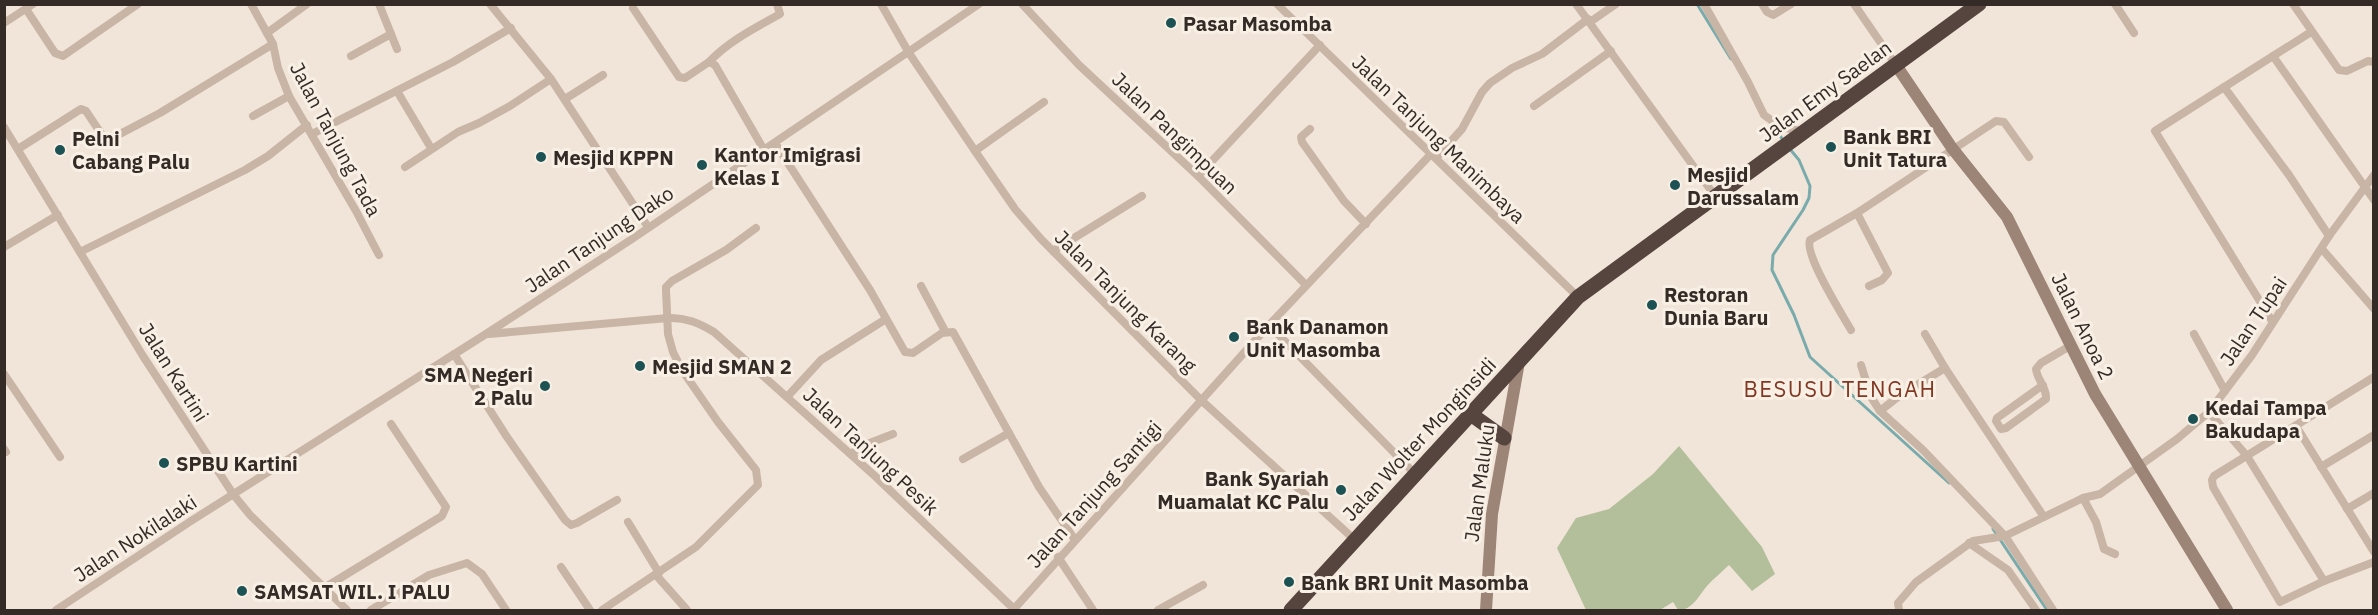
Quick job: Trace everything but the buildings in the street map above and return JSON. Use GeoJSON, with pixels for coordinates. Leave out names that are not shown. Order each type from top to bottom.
{"type":"FeatureCollection","features":[{"type":"Feature","properties":{"kind":"highway","name":"Jalan Emy Saelan"},"geometry":{"type":"LineString","coordinates":[[1578,297],[1979,4]]}},
{"type":"Feature","properties":{"kind":"highway","name":"Jalan Wolter Monginsidi"},"geometry":{"type":"LineString","coordinates":[[1291,610],[1578,297]]}},
{"type":"Feature","properties":{"kind":"highway"},"geometry":{"type":"LineString","coordinates":[[1472,415],[1504,438]]}},
{"type":"Feature","properties":{"kind":"street"},"geometry":{"type":"LineString","coordinates":[[4,23],[30,7],[55,53],[63,56],[138,4]]}},
{"type":"Feature","properties":{"kind":"street","name":"Jalan Tanjung Tada"},"geometry":{"type":"LineString","coordinates":[[251,4],[273,44],[278,68],[290,96],[379,255]]}},
{"type":"Feature","properties":{"kind":"street"},"geometry":{"type":"LineString","coordinates":[[267,33],[307,4]]}},
{"type":"Feature","properties":{"kind":"street"},"geometry":{"type":"LineString","coordinates":[[379,4],[397,49]]}},
{"type":"Feature","properties":{"kind":"street"},"geometry":{"type":"LineString","coordinates":[[490,4],[551,79],[648,227]]}},
{"type":"Feature","properties":{"kind":"street"},"geometry":{"type":"LineString","coordinates":[[633,8],[679,77],[685,78],[709,62],[719,51],[736,39],[780,14],[777,4]]}},
{"type":"Feature","properties":{"kind":"street","name":"Jalan Tanjung Karang"},"geometry":{"type":"LineString","coordinates":[[881,4],[909,53],[1015,209],[1053,251],[1201,400],[1355,540]]}},
{"type":"Feature","properties":{"kind":"street","name":"Jalan Tanjung Dako"},"geometry":{"type":"LineString","coordinates":[[233,494],[486,334],[776,143],[979,4]]}},
{"type":"Feature","properties":{"kind":"street","name":"Jalan Pangimpuan"},"geometry":{"type":"LineString","coordinates":[[1022,4],[1079,65],[1198,176],[1306,285]]}},
{"type":"Feature","properties":{"kind":"street","name":"Jalan Tanjung Manimbaya"},"geometry":{"type":"LineString","coordinates":[[1277,4],[1578,297]]}},
{"type":"Feature","properties":{"kind":"street"},"geometry":{"type":"LineString","coordinates":[[1576,4],[1715,196]]}},
{"type":"Feature","properties":{"kind":"street"},"geometry":{"type":"LineString","coordinates":[[1201,400],[1306,285],[1462,129],[1482,92],[1490,83],[1512,68],[1542,54],[1589,20],[1616,4]]}},
{"type":"Feature","properties":{"kind":"street"},"geometry":{"type":"LineString","coordinates":[[1704,4],[1764,115],[1781,127],[1803,134]]}},
{"type":"Feature","properties":{"kind":"street"},"geometry":{"type":"LineString","coordinates":[[1762,4],[1767,12],[1773,15],[1791,4]]}},
{"type":"Feature","properties":{"kind":"street"},"geometry":{"type":"LineString","coordinates":[[1854,4],[1896,65]]}},
{"type":"Feature","properties":{"kind":"street"},"geometry":{"type":"LineString","coordinates":[[2115,4],[2134,33]]}},
{"type":"Feature","properties":{"kind":"street"},"geometry":{"type":"LineString","coordinates":[[2294,4],[2311,32],[2342,72],[2368,61],[2373,62]]}},
{"type":"Feature","properties":{"kind":"street"},"geometry":{"type":"LineString","coordinates":[[312,134],[453,62],[511,28]]}},
{"type":"Feature","properties":{"kind":"street"},"geometry":{"type":"LineString","coordinates":[[2272,321],[2155,131],[2311,32]]}},
{"type":"Feature","properties":{"kind":"street"},"geometry":{"type":"LineString","coordinates":[[351,56],[391,34]]}},
{"type":"Feature","properties":{"kind":"street"},"geometry":{"type":"LineString","coordinates":[[18,149],[81,109],[86,111],[104,138],[118,135],[160,113],[273,44]]}},
{"type":"Feature","properties":{"kind":"street"},"geometry":{"type":"LineString","coordinates":[[1198,176],[1320,45]]}},
{"type":"Feature","properties":{"kind":"street"},"geometry":{"type":"LineString","coordinates":[[1534,106],[1611,51]]}},
{"type":"Feature","properties":{"kind":"street"},"geometry":{"type":"LineString","coordinates":[[2273,56],[2373,200]]}},
{"type":"Feature","properties":{"kind":"street"},"geometry":{"type":"LineString","coordinates":[[709,62],[715,64],[764,150]]}},
{"type":"Feature","properties":{"kind":"street","name":"Jalan Anoa 2"},"geometry":{"type":"LineString","coordinates":[[1896,65],[1952,148],[2007,217],[2095,394],[2227,610]]}},
{"type":"Feature","properties":{"kind":"street"},"geometry":{"type":"LineString","coordinates":[[565,99],[603,75]]}},
{"type":"Feature","properties":{"kind":"street"},"geometry":{"type":"LineString","coordinates":[[405,167],[431,148],[510,106],[551,79]]}},
{"type":"Feature","properties":{"kind":"street"},"geometry":{"type":"LineString","coordinates":[[2224,87],[2289,175],[2329,236]]}},
{"type":"Feature","properties":{"kind":"street"},"geometry":{"type":"LineString","coordinates":[[397,91],[431,148]]}},
{"type":"Feature","properties":{"kind":"street"},"geometry":{"type":"LineString","coordinates":[[253,116],[290,96]]}},
{"type":"Feature","properties":{"kind":"street"},"geometry":{"type":"LineString","coordinates":[[975,151],[1044,102]]}},
{"type":"Feature","properties":{"kind":"street"},"geometry":{"type":"LineString","coordinates":[[1851,330],[1820,274],[1808,243],[1810,240],[1857,213],[1991,123],[2000,120],[2029,157]]}},
{"type":"Feature","properties":{"kind":"street"},"geometry":{"type":"LineString","coordinates":[[80,252],[245,170],[268,156],[307,125]]}},
{"type":"Feature","properties":{"kind":"street","name":"Jalan Kartini"},"geometry":{"type":"LineString","coordinates":[[4,127],[143,356],[233,494],[250,515],[347,610]]}},
{"type":"Feature","properties":{"kind":"street"},"geometry":{"type":"LineString","coordinates":[[1310,129],[1301,137],[1302,142],[1344,201],[1366,224]]}},
{"type":"Feature","properties":{"kind":"street"},"geometry":{"type":"LineString","coordinates":[[776,143],[905,352],[913,353],[945,332],[953,332],[1039,487],[1075,540]]}},
{"type":"Feature","properties":{"kind":"street","name":"Jalan Tupai"},"geometry":{"type":"LineString","coordinates":[[1971,542],[2005,536],[2083,498],[2100,494],[2139,467],[2209,412],[2252,355],[2329,236],[2373,175]]}},
{"type":"Feature","properties":{"kind":"street"},"geometry":{"type":"LineString","coordinates":[[1053,251],[1142,195]]}},
{"type":"Feature","properties":{"kind":"street"},"geometry":{"type":"LineString","coordinates":[[1857,213],[1888,273],[1882,280],[1869,286]]}},
{"type":"Feature","properties":{"kind":"street"},"geometry":{"type":"LineString","coordinates":[[4,247],[58,215]]}},
{"type":"Feature","properties":{"kind":"street"},"geometry":{"type":"LineString","coordinates":[[602,610],[696,547],[758,485],[756,470],[718,422],[682,370],[673,352],[668,334],[666,290],[668,284],[726,250],[756,228]]}},
{"type":"Feature","properties":{"kind":"street"},"geometry":{"type":"LineString","coordinates":[[2322,249],[2373,309]]}},
{"type":"Feature","properties":{"kind":"street"},"geometry":{"type":"LineString","coordinates":[[921,286],[945,332]]}},
{"type":"Feature","properties":{"kind":"street","name":"Jalan Tanjung Pesik"},"geometry":{"type":"LineString","coordinates":[[486,334],[679,317],[695,322],[714,332],[850,454],[1013,610]]}},
{"type":"Feature","properties":{"kind":"street"},"geometry":{"type":"LineString","coordinates":[[787,397],[821,360],[886,319]]}},
{"type":"Feature","properties":{"kind":"street"},"geometry":{"type":"LineString","coordinates":[[1269,325],[1416,475]]}},
{"type":"Feature","properties":{"kind":"street"},"geometry":{"type":"LineString","coordinates":[[1925,334],[2044,517]]}},
{"type":"Feature","properties":{"kind":"street"},"geometry":{"type":"LineString","coordinates":[[2194,334],[2225,391]]}},
{"type":"Feature","properties":{"kind":"street"},"geometry":{"type":"LineString","coordinates":[[2043,385],[1996,419],[2001,429],[2006,428],[2046,399],[2043,385],[2037,374],[2037,366],[2070,346]]}},
{"type":"Feature","properties":{"kind":"street"},"geometry":{"type":"LineString","coordinates":[[454,354],[507,436],[571,525],[617,500]]}},
{"type":"Feature","properties":{"kind":"street","name":"Jalan Maluku"},"geometry":{"type":"LineString","coordinates":[[1486,610],[1492,514],[1519,362]]}},
{"type":"Feature","properties":{"kind":"street"},"geometry":{"type":"LineString","coordinates":[[1862,365],[1871,397],[1880,411],[1923,450],[2005,536],[2053,610]]}},
{"type":"Feature","properties":{"kind":"street"},"geometry":{"type":"LineString","coordinates":[[1880,411],[1899,396],[1945,368]]}},
{"type":"Feature","properties":{"kind":"street"},"geometry":{"type":"LineString","coordinates":[[4,374],[60,457]]}},
{"type":"Feature","properties":{"kind":"street"},"geometry":{"type":"LineString","coordinates":[[2373,377],[2214,476],[2212,483],[2280,602],[2324,581],[2373,562]]}},
{"type":"Feature","properties":{"kind":"street","name":"Jalan Tanjung Santigi"},"geometry":{"type":"LineString","coordinates":[[1013,610],[1201,400]]}},
{"type":"Feature","properties":{"kind":"street"},"geometry":{"type":"LineString","coordinates":[[2209,412],[2247,456],[2324,581]]}},
{"type":"Feature","properties":{"kind":"street"},"geometry":{"type":"LineString","coordinates":[[324,588],[445,512],[446,507],[392,424]]}},
{"type":"Feature","properties":{"kind":"street"},"geometry":{"type":"LineString","coordinates":[[2296,426],[2373,552]]}},
{"type":"Feature","properties":{"kind":"street"},"geometry":{"type":"LineString","coordinates":[[963,459],[1009,433]]}},
{"type":"Feature","properties":{"kind":"street"},"geometry":{"type":"LineString","coordinates":[[850,454],[861,446],[893,434]]}},
{"type":"Feature","properties":{"kind":"street"},"geometry":{"type":"LineString","coordinates":[[2321,467],[2373,435]]}},
{"type":"Feature","properties":{"kind":"street"},"geometry":{"type":"LineString","coordinates":[[2347,509],[2373,493]]}},
{"type":"Feature","properties":{"kind":"street","name":"Jalan Nokilalaki"},"geometry":{"type":"LineString","coordinates":[[56,610],[233,494]]}},
{"type":"Feature","properties":{"kind":"street"},"geometry":{"type":"LineString","coordinates":[[2083,498],[2096,522],[2104,549],[2115,554]]}},
{"type":"Feature","properties":{"kind":"street"},"geometry":{"type":"LineString","coordinates":[[628,522],[657,574],[687,610]]}},
{"type":"Feature","properties":{"kind":"street"},"geometry":{"type":"LineString","coordinates":[[1899,610],[1898,603],[1916,582],[1971,542],[2008,570],[2036,610]]}},
{"type":"Feature","properties":{"kind":"street"},"geometry":{"type":"LineString","coordinates":[[1059,557],[1093,610]]}},
{"type":"Feature","properties":{"kind":"street"},"geometry":{"type":"LineString","coordinates":[[371,610],[429,575],[467,563],[482,574],[506,610]]}},
{"type":"Feature","properties":{"kind":"street"},"geometry":{"type":"LineString","coordinates":[[561,567],[590,610]]}},
{"type":"Feature","properties":{"kind":"street"},"geometry":{"type":"LineString","coordinates":[[1158,610],[1203,585]]}},
{"type":"Feature","properties":{"kind":"green space"},"geometry":{"type":"Polygon","coordinates":[[[1679,446],[1762,547],[1775,574],[1752,591],[1729,565],[1691,605],[1683,610],[1678,610],[1673,602],[1660,610],[1586,610],[1557,548],[1576,518],[1609,509],[1653,474],[1679,446]]]}},
{"type":"Feature","properties":{"kind":"waterway"},"geometry":{"type":"LineString","coordinates":[[1697,4],[1731,59]]}},
{"type":"Feature","properties":{"kind":"waterway"},"geometry":{"type":"LineString","coordinates":[[1771,123],[1783,140]]}},
{"type":"Feature","properties":{"kind":"waterway"},"geometry":{"type":"LineString","coordinates":[[1789,148],[1799,160],[1810,186],[1809,198],[1773,255],[1772,270],[1794,315],[1810,357],[1949,483]]}},
{"type":"Feature","properties":{"kind":"waterway"},"geometry":{"type":"LineString","coordinates":[[1993,529],[2047,610]]}},
{"type":"Feature","properties":{"kind":"place","name":"Pasar Masomba"},"geometry":{"type":"Point","coordinates":[1171,23]}},
{"type":"Feature","properties":{"kind":"place","name":"Bank BRI Unit Tatura"},"geometry":{"type":"Point","coordinates":[1831,147]}},
{"type":"Feature","properties":{"kind":"place","name":"Pelni Cabang Palu"},"geometry":{"type":"Point","coordinates":[60,150]}},
{"type":"Feature","properties":{"kind":"place","name":"Mesjid KPPN"},"geometry":{"type":"Point","coordinates":[541,157]}},
{"type":"Feature","properties":{"kind":"place","name":"Kantor Imigrasi Kelas I"},"geometry":{"type":"Point","coordinates":[702,165]}},
{"type":"Feature","properties":{"kind":"place","name":"Mesjid Darussalam"},"geometry":{"type":"Point","coordinates":[1675,185]}},
{"type":"Feature","properties":{"kind":"place","name":"Restoran Dunia Baru"},"geometry":{"type":"Point","coordinates":[1652,305]}},
{"type":"Feature","properties":{"kind":"place","name":"Bank Danamon Unit Masomba"},"geometry":{"type":"Point","coordinates":[1234,337]}},
{"type":"Feature","properties":{"kind":"place","name":"Mesjid SMAN 2"},"geometry":{"type":"Point","coordinates":[640,366]}},
{"type":"Feature","properties":{"kind":"place","name":"SMA Negeri 2 Palu"},"geometry":{"type":"Point","coordinates":[545,386]}},
{"type":"Feature","properties":{"kind":"place","name":"Kedai Tampa Bakudapa"},"geometry":{"type":"Point","coordinates":[2193,419]}},
{"type":"Feature","properties":{"kind":"place","name":"SPBU Kartini"},"geometry":{"type":"Point","coordinates":[164,463]}},
{"type":"Feature","properties":{"kind":"place","name":"Bank Syariah Muamalat KC Palu"},"geometry":{"type":"Point","coordinates":[1341,490]}},
{"type":"Feature","properties":{"kind":"place","name":"Bank BRI Unit Masomba"},"geometry":{"type":"Point","coordinates":[1289,582]}},
{"type":"Feature","properties":{"kind":"place","name":"SAMSAT WIL. I PALU"},"geometry":{"type":"Point","coordinates":[242,591]}},
{"type":"Feature","properties":{"kind":"district","name":"BESUSU TENGAH"},"geometry":{"type":"Point","coordinates":[1840,388]}}]}
